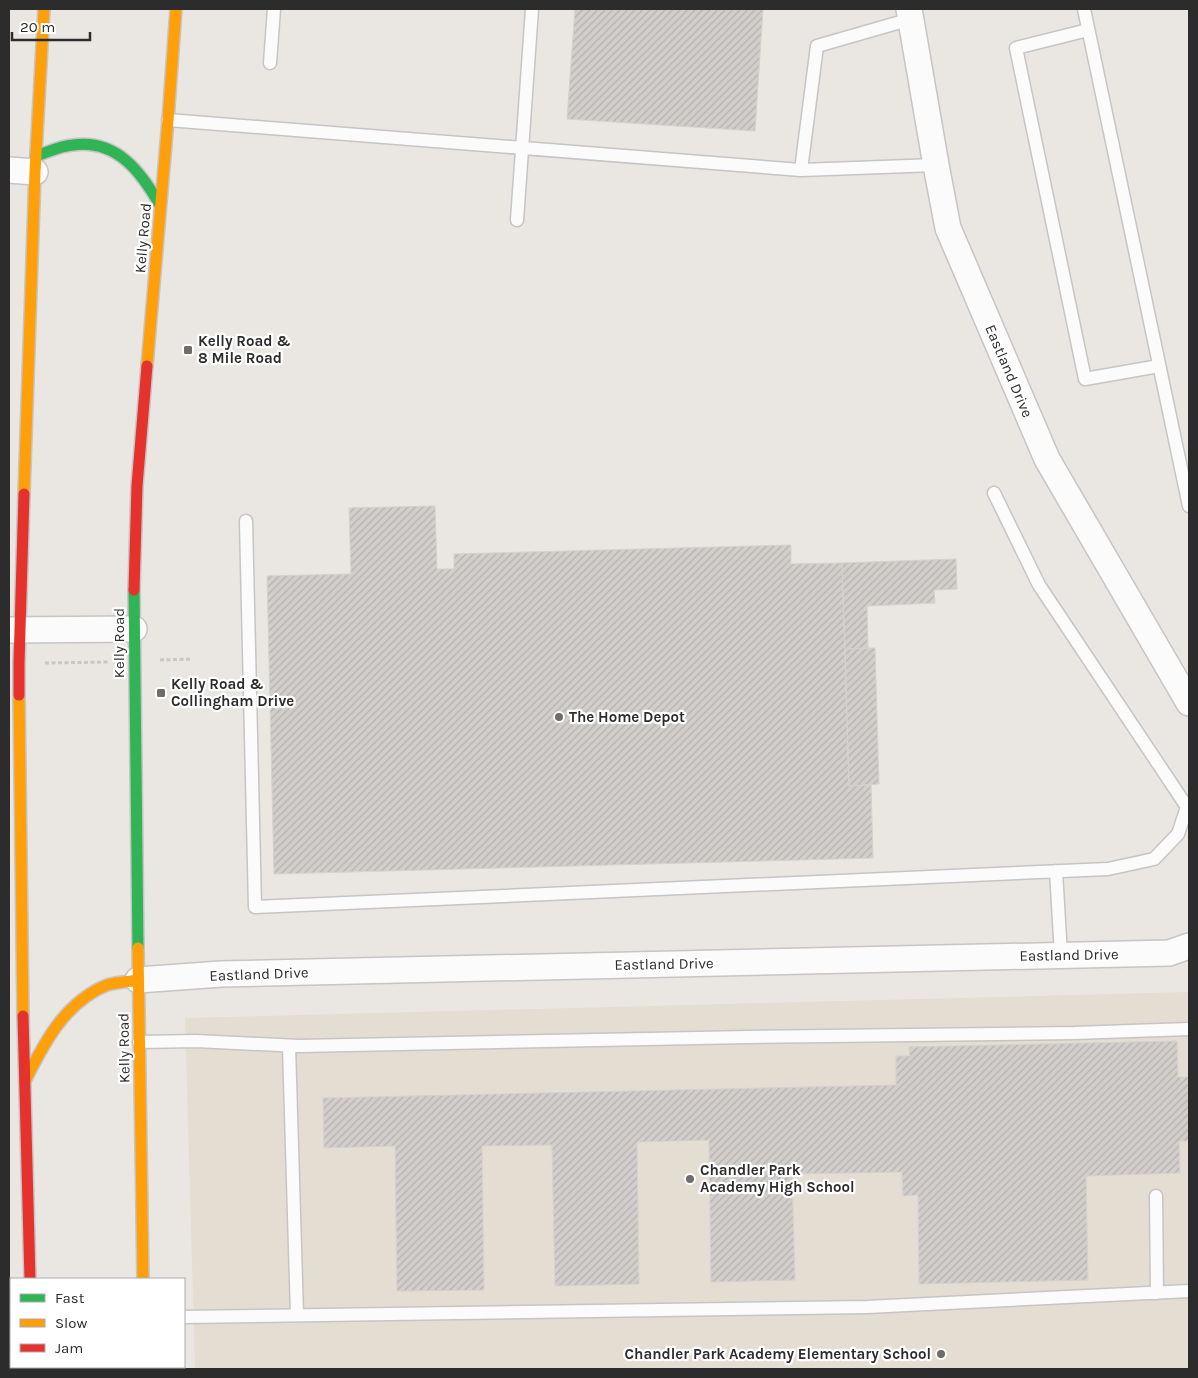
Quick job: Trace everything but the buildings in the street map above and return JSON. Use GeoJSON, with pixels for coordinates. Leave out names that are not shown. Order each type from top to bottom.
{"type":"FeatureCollection","features":[{"type":"Feature","properties":{"kind":"street"},"geometry":{"type":"LineString","coordinates":[[30,1278],[17,1082],[23,1027],[14,778],[19,663],[14,630],[25,480],[35,164],[44,9]]}},
{"type":"Feature","properties":{"kind":"street","name":"Kelly Road"},"geometry":{"type":"LineString","coordinates":[[143,1278],[134,661],[137,486],[176,9]]}},
{"type":"Feature","properties":{"kind":"street","name":"Eastland Drive"},"geometry":{"type":"LineString","coordinates":[[910,14],[948,228],[1047,459],[1188,699]]}},
{"type":"Feature","properties":{"kind":"street"},"geometry":{"type":"LineString","coordinates":[[9,170],[35,164],[65,146],[81,144],[98,145],[111,150],[125,159],[141,174],[160,205]]}},
{"type":"Feature","properties":{"kind":"street"},"geometry":{"type":"LineString","coordinates":[[14,630],[134,629]]}},
{"type":"Feature","properties":{"kind":"street","name":"Eastland Drive"},"geometry":{"type":"LineString","coordinates":[[138,980],[221,974],[1169,953],[1189,946]]}},
{"type":"Feature","properties":{"kind":"street"},"geometry":{"type":"LineString","coordinates":[[17,1082],[68,1012],[87,996],[108,985],[138,980]]}},
{"type":"Feature","properties":{"kind":"lane"},"geometry":{"type":"LineString","coordinates":[[270,63],[274,9]]}},
{"type":"Feature","properties":{"kind":"lane"},"geometry":{"type":"LineString","coordinates":[[517,220],[532,9]]}},
{"type":"Feature","properties":{"kind":"lane"},"geometry":{"type":"LineString","coordinates":[[1084,9],[1189,506]]}},
{"type":"Feature","properties":{"kind":"lane"},"geometry":{"type":"LineString","coordinates":[[801,170],[817,46],[910,14]]}},
{"type":"Feature","properties":{"kind":"lane"},"geometry":{"type":"LineString","coordinates":[[1088,30],[1016,48],[1085,379],[1160,366]]}},
{"type":"Feature","properties":{"kind":"lane"},"geometry":{"type":"LineString","coordinates":[[168,120],[801,170],[936,165]]}},
{"type":"Feature","properties":{"kind":"lane"},"geometry":{"type":"LineString","coordinates":[[9,479],[25,480]]}},
{"type":"Feature","properties":{"kind":"lane"},"geometry":{"type":"LineString","coordinates":[[246,521],[255,907],[1108,869],[1154,858],[1178,834],[1187,807],[1039,585],[994,493]]}},
{"type":"Feature","properties":{"kind":"lane"},"geometry":{"type":"LineString","coordinates":[[1056,871],[1061,955]]}},
{"type":"Feature","properties":{"kind":"lane"},"geometry":{"type":"LineString","coordinates":[[139,1042],[196,1041],[289,1046],[748,1036],[1074,1033],[1189,1029]]}},
{"type":"Feature","properties":{"kind":"lane"},"geometry":{"type":"LineString","coordinates":[[289,1046],[297,1315]]}},
{"type":"Feature","properties":{"kind":"lane"},"geometry":{"type":"LineString","coordinates":[[1156,1196],[1157,1293]]}},
{"type":"Feature","properties":{"kind":"lane"},"geometry":{"type":"LineString","coordinates":[[185,1317],[867,1307],[1189,1291]]}},
{"type":"Feature","properties":{"kind":"path"},"geometry":{"type":"LineString","coordinates":[[19,663],[190,659]]}},
{"type":"Feature","properties":{"kind":"shaded area","name":"Chandler Park Academy High School"},"geometry":{"type":"Polygon","coordinates":[[[1189,992],[1189,1369],[195,1369],[185,1018],[1189,992]]]}},
{"type":"Feature","properties":{"kind":"traffic: fast"},"geometry":{"type":"LineString","coordinates":[[36,156],[68,146],[89,145],[102,147],[126,160],[145,181],[160,205]]}},
{"type":"Feature","properties":{"kind":"traffic: fast"},"geometry":{"type":"LineString","coordinates":[[134,590],[138,948]]}},
{"type":"Feature","properties":{"kind":"traffic: slow"},"geometry":{"type":"LineString","coordinates":[[24,494],[35,172],[44,9]]}},
{"type":"Feature","properties":{"kind":"traffic: slow"},"geometry":{"type":"LineString","coordinates":[[147,366],[176,9]]}},
{"type":"Feature","properties":{"kind":"traffic: slow"},"geometry":{"type":"LineString","coordinates":[[19,695],[23,1016]]}},
{"type":"Feature","properties":{"kind":"traffic: slow"},"geometry":{"type":"LineString","coordinates":[[138,948],[143,1278]]}},
{"type":"Feature","properties":{"kind":"traffic: slow"},"geometry":{"type":"LineString","coordinates":[[25,1081],[48,1038],[57,1025],[79,1002],[92,992],[107,985],[138,980]]}},
{"type":"Feature","properties":{"kind":"traffic: jam"},"geometry":{"type":"LineString","coordinates":[[134,590],[137,486],[147,366]]}},
{"type":"Feature","properties":{"kind":"traffic: jam"},"geometry":{"type":"LineString","coordinates":[[19,695],[24,494]]}},
{"type":"Feature","properties":{"kind":"traffic: jam"},"geometry":{"type":"LineString","coordinates":[[23,1016],[30,1278]]}},
{"type":"Feature","properties":{"kind":"place","name":"Kelly Road & 8 Mile Road"},"geometry":{"type":"Point","coordinates":[188,350]}},
{"type":"Feature","properties":{"kind":"place","name":"Kelly Road & Collingham Drive"},"geometry":{"type":"Point","coordinates":[161,693]}},
{"type":"Feature","properties":{"kind":"place","name":"The Home Depot"},"geometry":{"type":"Point","coordinates":[559,717]}},
{"type":"Feature","properties":{"kind":"place","name":"Chandler Park Academy High School"},"geometry":{"type":"Point","coordinates":[690,1179]}},
{"type":"Feature","properties":{"kind":"place","name":"Chandler Park Academy Elementary School"},"geometry":{"type":"Point","coordinates":[941,1354]}}]}
